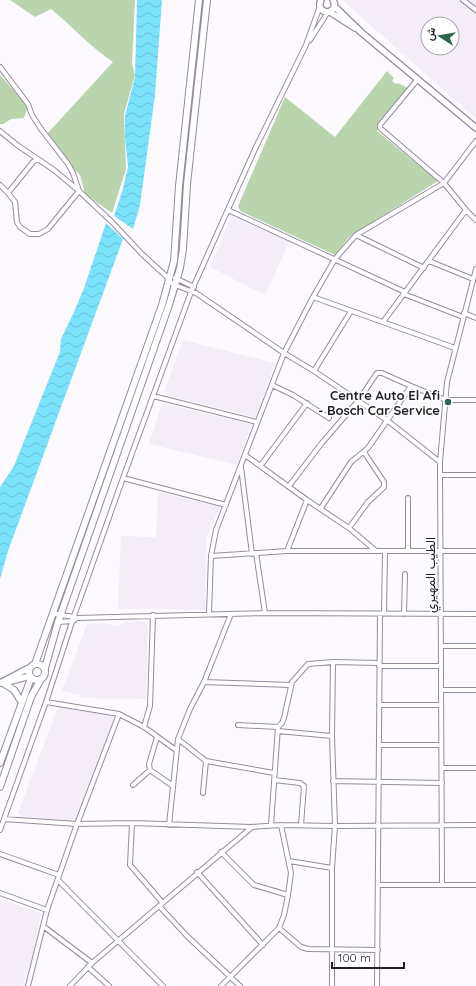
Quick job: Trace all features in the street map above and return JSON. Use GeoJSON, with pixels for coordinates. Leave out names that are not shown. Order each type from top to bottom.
{"type":"FeatureCollection","features":[{"type":"Feature","properties":{"kind":"main road"},"geometry":{"type":"LineString","coordinates":[[0,787],[31,697],[41,679],[46,674],[45,668],[58,622],[171,280],[176,250],[179,186],[199,0]]}},
{"type":"Feature","properties":{"kind":"main road"},"geometry":{"type":"LineString","coordinates":[[0,763],[30,677],[29,673],[51,620],[183,249],[187,184],[207,0]]}},
{"type":"Feature","properties":{"kind":"main road"},"geometry":{"type":"LineString","coordinates":[[329,12],[334,2],[362,32],[476,128]]}},
{"type":"Feature","properties":{"kind":"main road"},"geometry":{"type":"LineString","coordinates":[[319,3],[323,11],[329,12],[362,32]]}},
{"type":"Feature","properties":{"kind":"main road"},"geometry":{"type":"LineString","coordinates":[[1,683],[33,665],[40,664],[45,668]]}},
{"type":"Feature","properties":{"kind":"main road"},"geometry":{"type":"LineString","coordinates":[[1,683],[30,677],[35,680],[41,679]]}},
{"type":"Feature","properties":{"kind":"main road"},"geometry":{"type":"LineString","coordinates":[[1,683],[14,690],[21,701]]}},
{"type":"Feature","properties":{"kind":"street"},"geometry":{"type":"LineString","coordinates":[[464,0],[476,10]]}},
{"type":"Feature","properties":{"kind":"street"},"geometry":{"type":"LineString","coordinates":[[306,45],[319,3]]}},
{"type":"Feature","properties":{"kind":"street"},"geometry":{"type":"LineString","coordinates":[[0,830],[46,702],[73,621],[76,617],[123,478],[193,286],[270,117],[306,45],[329,12]]}},
{"type":"Feature","properties":{"kind":"street"},"geometry":{"type":"LineString","coordinates":[[0,67],[28,104],[32,115],[41,129],[68,164],[73,173],[79,191]]}},
{"type":"Feature","properties":{"kind":"street"},"geometry":{"type":"LineString","coordinates":[[418,79],[380,125],[380,128],[444,182],[466,210],[476,220]]}},
{"type":"Feature","properties":{"kind":"street"},"geometry":{"type":"LineString","coordinates":[[0,131],[17,145],[54,170],[79,191],[112,222],[142,254],[171,280],[191,292],[196,293],[388,421],[440,462]]}},
{"type":"Feature","properties":{"kind":"street"},"geometry":{"type":"LineString","coordinates":[[209,613],[211,556],[214,538],[284,353],[313,297],[335,259],[356,235],[444,182],[476,141]]}},
{"type":"Feature","properties":{"kind":"street"},"geometry":{"type":"LineString","coordinates":[[8,193],[33,162],[38,159]]}},
{"type":"Feature","properties":{"kind":"street"},"geometry":{"type":"LineString","coordinates":[[0,185],[15,202],[17,222],[20,228],[30,234],[39,234],[48,229],[79,191]]}},
{"type":"Feature","properties":{"kind":"street"},"geometry":{"type":"LineString","coordinates":[[228,210],[405,293],[463,315],[476,318]]}},
{"type":"Feature","properties":{"kind":"street"},"geometry":{"type":"LineString","coordinates":[[383,322],[466,210]]}},
{"type":"Feature","properties":{"kind":"street"},"geometry":{"type":"LineString","coordinates":[[356,235],[424,268]]}},
{"type":"Feature","properties":{"kind":"street"},"geometry":{"type":"LineString","coordinates":[[429,261],[473,280]]}},
{"type":"Feature","properties":{"kind":"street","name":"الطيب المهيري"},"geometry":{"type":"LineString","coordinates":[[442,885],[440,462],[447,382],[476,269]]}},
{"type":"Feature","properties":{"kind":"street"},"geometry":{"type":"LineString","coordinates":[[171,280],[193,286]]}},
{"type":"Feature","properties":{"kind":"street"},"geometry":{"type":"LineString","coordinates":[[193,286],[196,293]]}},
{"type":"Feature","properties":{"kind":"street"},"geometry":{"type":"LineString","coordinates":[[313,297],[455,348]]}},
{"type":"Feature","properties":{"kind":"street"},"geometry":{"type":"LineString","coordinates":[[314,371],[351,310]]}},
{"type":"Feature","properties":{"kind":"street"},"geometry":{"type":"LineString","coordinates":[[289,486],[321,444],[358,401],[378,373],[382,373],[446,400],[476,400]]}},
{"type":"Feature","properties":{"kind":"street"},"geometry":{"type":"LineString","coordinates":[[272,385],[307,403],[329,418]]}},
{"type":"Feature","properties":{"kind":"street"},"geometry":{"type":"LineString","coordinates":[[321,508],[351,462],[359,454],[364,452],[388,421],[411,386]]}},
{"type":"Feature","properties":{"kind":"street"},"geometry":{"type":"LineString","coordinates":[[153,396],[257,422]]}},
{"type":"Feature","properties":{"kind":"street"},"geometry":{"type":"LineString","coordinates":[[261,465],[307,403]]}},
{"type":"Feature","properties":{"kind":"street"},"geometry":{"type":"LineString","coordinates":[[349,528],[368,502],[384,487],[384,482],[364,452]]}},
{"type":"Feature","properties":{"kind":"street"},"geometry":{"type":"LineString","coordinates":[[245,455],[261,465],[307,500],[349,528],[376,551]]}},
{"type":"Feature","properties":{"kind":"street"},"geometry":{"type":"LineString","coordinates":[[241,465],[264,613]]}},
{"type":"Feature","properties":{"kind":"street"},"geometry":{"type":"LineString","coordinates":[[440,475],[476,475]]}},
{"type":"Feature","properties":{"kind":"street"},"geometry":{"type":"LineString","coordinates":[[123,478],[226,505]]}},
{"type":"Feature","properties":{"kind":"street"},"geometry":{"type":"LineString","coordinates":[[408,498],[408,552]]}},
{"type":"Feature","properties":{"kind":"street"},"geometry":{"type":"LineString","coordinates":[[287,551],[307,500]]}},
{"type":"Feature","properties":{"kind":"street"},"geometry":{"type":"LineString","coordinates":[[211,556],[287,551],[476,551]]}},
{"type":"Feature","properties":{"kind":"street"},"geometry":{"type":"LineString","coordinates":[[377,986],[379,665],[385,551]]}},
{"type":"Feature","properties":{"kind":"street"},"geometry":{"type":"LineString","coordinates":[[404,614],[405,574]]}},
{"type":"Feature","properties":{"kind":"street"},"geometry":{"type":"LineString","coordinates":[[53,613],[61,616],[76,617],[209,613],[476,614]]}},
{"type":"Feature","properties":{"kind":"street"},"geometry":{"type":"LineString","coordinates":[[169,825],[178,739],[190,709],[204,682],[230,614]]}},
{"type":"Feature","properties":{"kind":"street"},"geometry":{"type":"LineString","coordinates":[[144,727],[150,706],[153,615]]}},
{"type":"Feature","properties":{"kind":"street"},"geometry":{"type":"LineString","coordinates":[[51,620],[58,622],[73,621]]}},
{"type":"Feature","properties":{"kind":"street"},"geometry":{"type":"LineString","coordinates":[[441,646],[476,646]]}},
{"type":"Feature","properties":{"kind":"street"},"geometry":{"type":"LineString","coordinates":[[332,986],[332,868],[335,826],[332,736],[333,662]]}},
{"type":"Feature","properties":{"kind":"street"},"geometry":{"type":"LineString","coordinates":[[271,825],[278,729],[284,718],[290,685],[308,664],[333,662],[379,665],[441,666]]}},
{"type":"Feature","properties":{"kind":"street"},"geometry":{"type":"LineString","coordinates":[[204,682],[290,685]]}},
{"type":"Feature","properties":{"kind":"street"},"geometry":{"type":"LineString","coordinates":[[441,690],[476,690]]}},
{"type":"Feature","properties":{"kind":"street"},"geometry":{"type":"LineString","coordinates":[[46,702],[119,714],[144,727],[176,750]]}},
{"type":"Feature","properties":{"kind":"street"},"geometry":{"type":"LineString","coordinates":[[379,705],[441,705]]}},
{"type":"Feature","properties":{"kind":"street"},"geometry":{"type":"LineString","coordinates":[[28,986],[47,910],[77,824],[119,714]]}},
{"type":"Feature","properties":{"kind":"street"},"geometry":{"type":"LineString","coordinates":[[238,725],[332,736]]}},
{"type":"Feature","properties":{"kind":"street"},"geometry":{"type":"LineString","coordinates":[[157,737],[149,764],[150,770],[173,786]]}},
{"type":"Feature","properties":{"kind":"street"},"geometry":{"type":"LineString","coordinates":[[178,739],[206,761],[274,773]]}},
{"type":"Feature","properties":{"kind":"street"},"geometry":{"type":"LineString","coordinates":[[379,744],[442,745]]}},
{"type":"Feature","properties":{"kind":"street"},"geometry":{"type":"LineString","coordinates":[[203,792],[206,761]]}},
{"type":"Feature","properties":{"kind":"street"},"geometry":{"type":"LineString","coordinates":[[442,768],[476,768]]}},
{"type":"Feature","properties":{"kind":"street"},"geometry":{"type":"LineString","coordinates":[[133,785],[150,770]]}},
{"type":"Feature","properties":{"kind":"street"},"geometry":{"type":"LineString","coordinates":[[274,780],[300,783],[304,786],[301,825]]}},
{"type":"Feature","properties":{"kind":"street"},"geometry":{"type":"LineString","coordinates":[[333,781],[442,783]]}},
{"type":"Feature","properties":{"kind":"street"},"geometry":{"type":"LineString","coordinates":[[4,819],[77,824],[132,823],[252,827],[271,825],[476,825]]}},
{"type":"Feature","properties":{"kind":"street"},"geometry":{"type":"LineString","coordinates":[[132,823],[130,865],[188,937],[240,986]]}},
{"type":"Feature","properties":{"kind":"street"},"geometry":{"type":"LineString","coordinates":[[221,986],[279,928],[283,920],[291,873],[284,846],[281,825]]}},
{"type":"Feature","properties":{"kind":"street"},"geometry":{"type":"LineString","coordinates":[[70,986],[92,963],[118,940],[252,827]]}},
{"type":"Feature","properties":{"kind":"street"},"geometry":{"type":"LineString","coordinates":[[221,852],[254,885],[288,895]]}},
{"type":"Feature","properties":{"kind":"street"},"geometry":{"type":"LineString","coordinates":[[0,854],[58,878],[162,986]]}},
{"type":"Feature","properties":{"kind":"street"},"geometry":{"type":"LineString","coordinates":[[289,861],[332,868]]}},
{"type":"Feature","properties":{"kind":"street"},"geometry":{"type":"LineString","coordinates":[[197,872],[263,945]]}},
{"type":"Feature","properties":{"kind":"street"},"geometry":{"type":"LineString","coordinates":[[378,885],[476,885]]}},
{"type":"Feature","properties":{"kind":"street"},"geometry":{"type":"LineString","coordinates":[[0,893],[47,910]]}},
{"type":"Feature","properties":{"kind":"street"},"geometry":{"type":"LineString","coordinates":[[43,926],[92,963]]}},
{"type":"Feature","properties":{"kind":"street"},"geometry":{"type":"LineString","coordinates":[[279,928],[304,948],[314,950],[378,950]]}},
{"type":"Feature","properties":{"kind":"street"},"geometry":{"type":"LineString","coordinates":[[88,967],[109,986]]}},
{"type":"Feature","properties":{"kind":"shaded area"},"geometry":{"type":"Polygon","coordinates":[[[342,0],[476,0],[476,119],[342,0]]]}},
{"type":"Feature","properties":{"kind":"shaded area"},"geometry":{"type":"Polygon","coordinates":[[[231,217],[290,241],[265,295],[210,267],[231,217]]]}},
{"type":"Feature","properties":{"kind":"shaded area"},"geometry":{"type":"Polygon","coordinates":[[[183,340],[275,363],[257,414],[254,417],[163,394],[183,340]]]}},
{"type":"Feature","properties":{"kind":"shaded area"},"geometry":{"type":"Polygon","coordinates":[[[162,403],[252,424],[237,465],[149,444],[162,403]]]}},
{"type":"Feature","properties":{"kind":"shaded area"},"geometry":{"type":"Polygon","coordinates":[[[158,492],[220,507],[207,536],[205,610],[118,609],[121,536],[156,537],[158,492]]]}},
{"type":"Feature","properties":{"kind":"shaded area"},"geometry":{"type":"Polygon","coordinates":[[[143,621],[148,626],[146,699],[81,698],[81,695],[62,691],[87,624],[108,623],[113,626],[120,625],[125,622],[143,621]]]}},
{"type":"Feature","properties":{"kind":"shaded area"},"geometry":{"type":"Polygon","coordinates":[[[58,707],[112,716],[114,720],[78,817],[72,821],[22,816],[18,813],[58,707]]]}},
{"type":"Feature","properties":{"kind":"shaded area"},"geometry":{"type":"Polygon","coordinates":[[[0,899],[41,913],[32,959],[22,986],[0,986],[0,899]]]}},
{"type":"Feature","properties":{"kind":"green space"},"geometry":{"type":"Polygon","coordinates":[[[10,0],[135,0],[132,64],[135,75],[124,114],[126,169],[112,213],[85,194],[80,175],[46,135],[113,62],[97,50],[51,9],[35,17],[10,0]]]}},
{"type":"Feature","properties":{"kind":"green space"},"geometry":{"type":"Polygon","coordinates":[[[387,71],[394,78],[392,81],[408,88],[377,126],[377,131],[438,181],[349,237],[335,255],[240,211],[238,206],[285,97],[335,137],[387,71]]]}},
{"type":"Feature","properties":{"kind":"green space"},"geometry":{"type":"Polygon","coordinates":[[[0,75],[28,106],[24,118],[11,119],[3,124],[0,124],[0,75]]]}},
{"type":"Feature","properties":{"kind":"water"},"geometry":{"type":"Polygon","coordinates":[[[137,0],[162,0],[155,95],[140,205],[133,229],[114,216],[123,189],[128,167],[125,137],[125,116],[135,77],[137,0]]]}},
{"type":"Feature","properties":{"kind":"water"},"geometry":{"type":"Polygon","coordinates":[[[106,223],[123,239],[8,551],[0,579],[0,487],[14,466],[60,352],[61,339],[84,288],[106,223]]]}},
{"type":"Feature","properties":{"kind":"place","name":"Centre Auto El Afi - Bosch Car Service"},"geometry":{"type":"Point","coordinates":[448,402]}}]}
